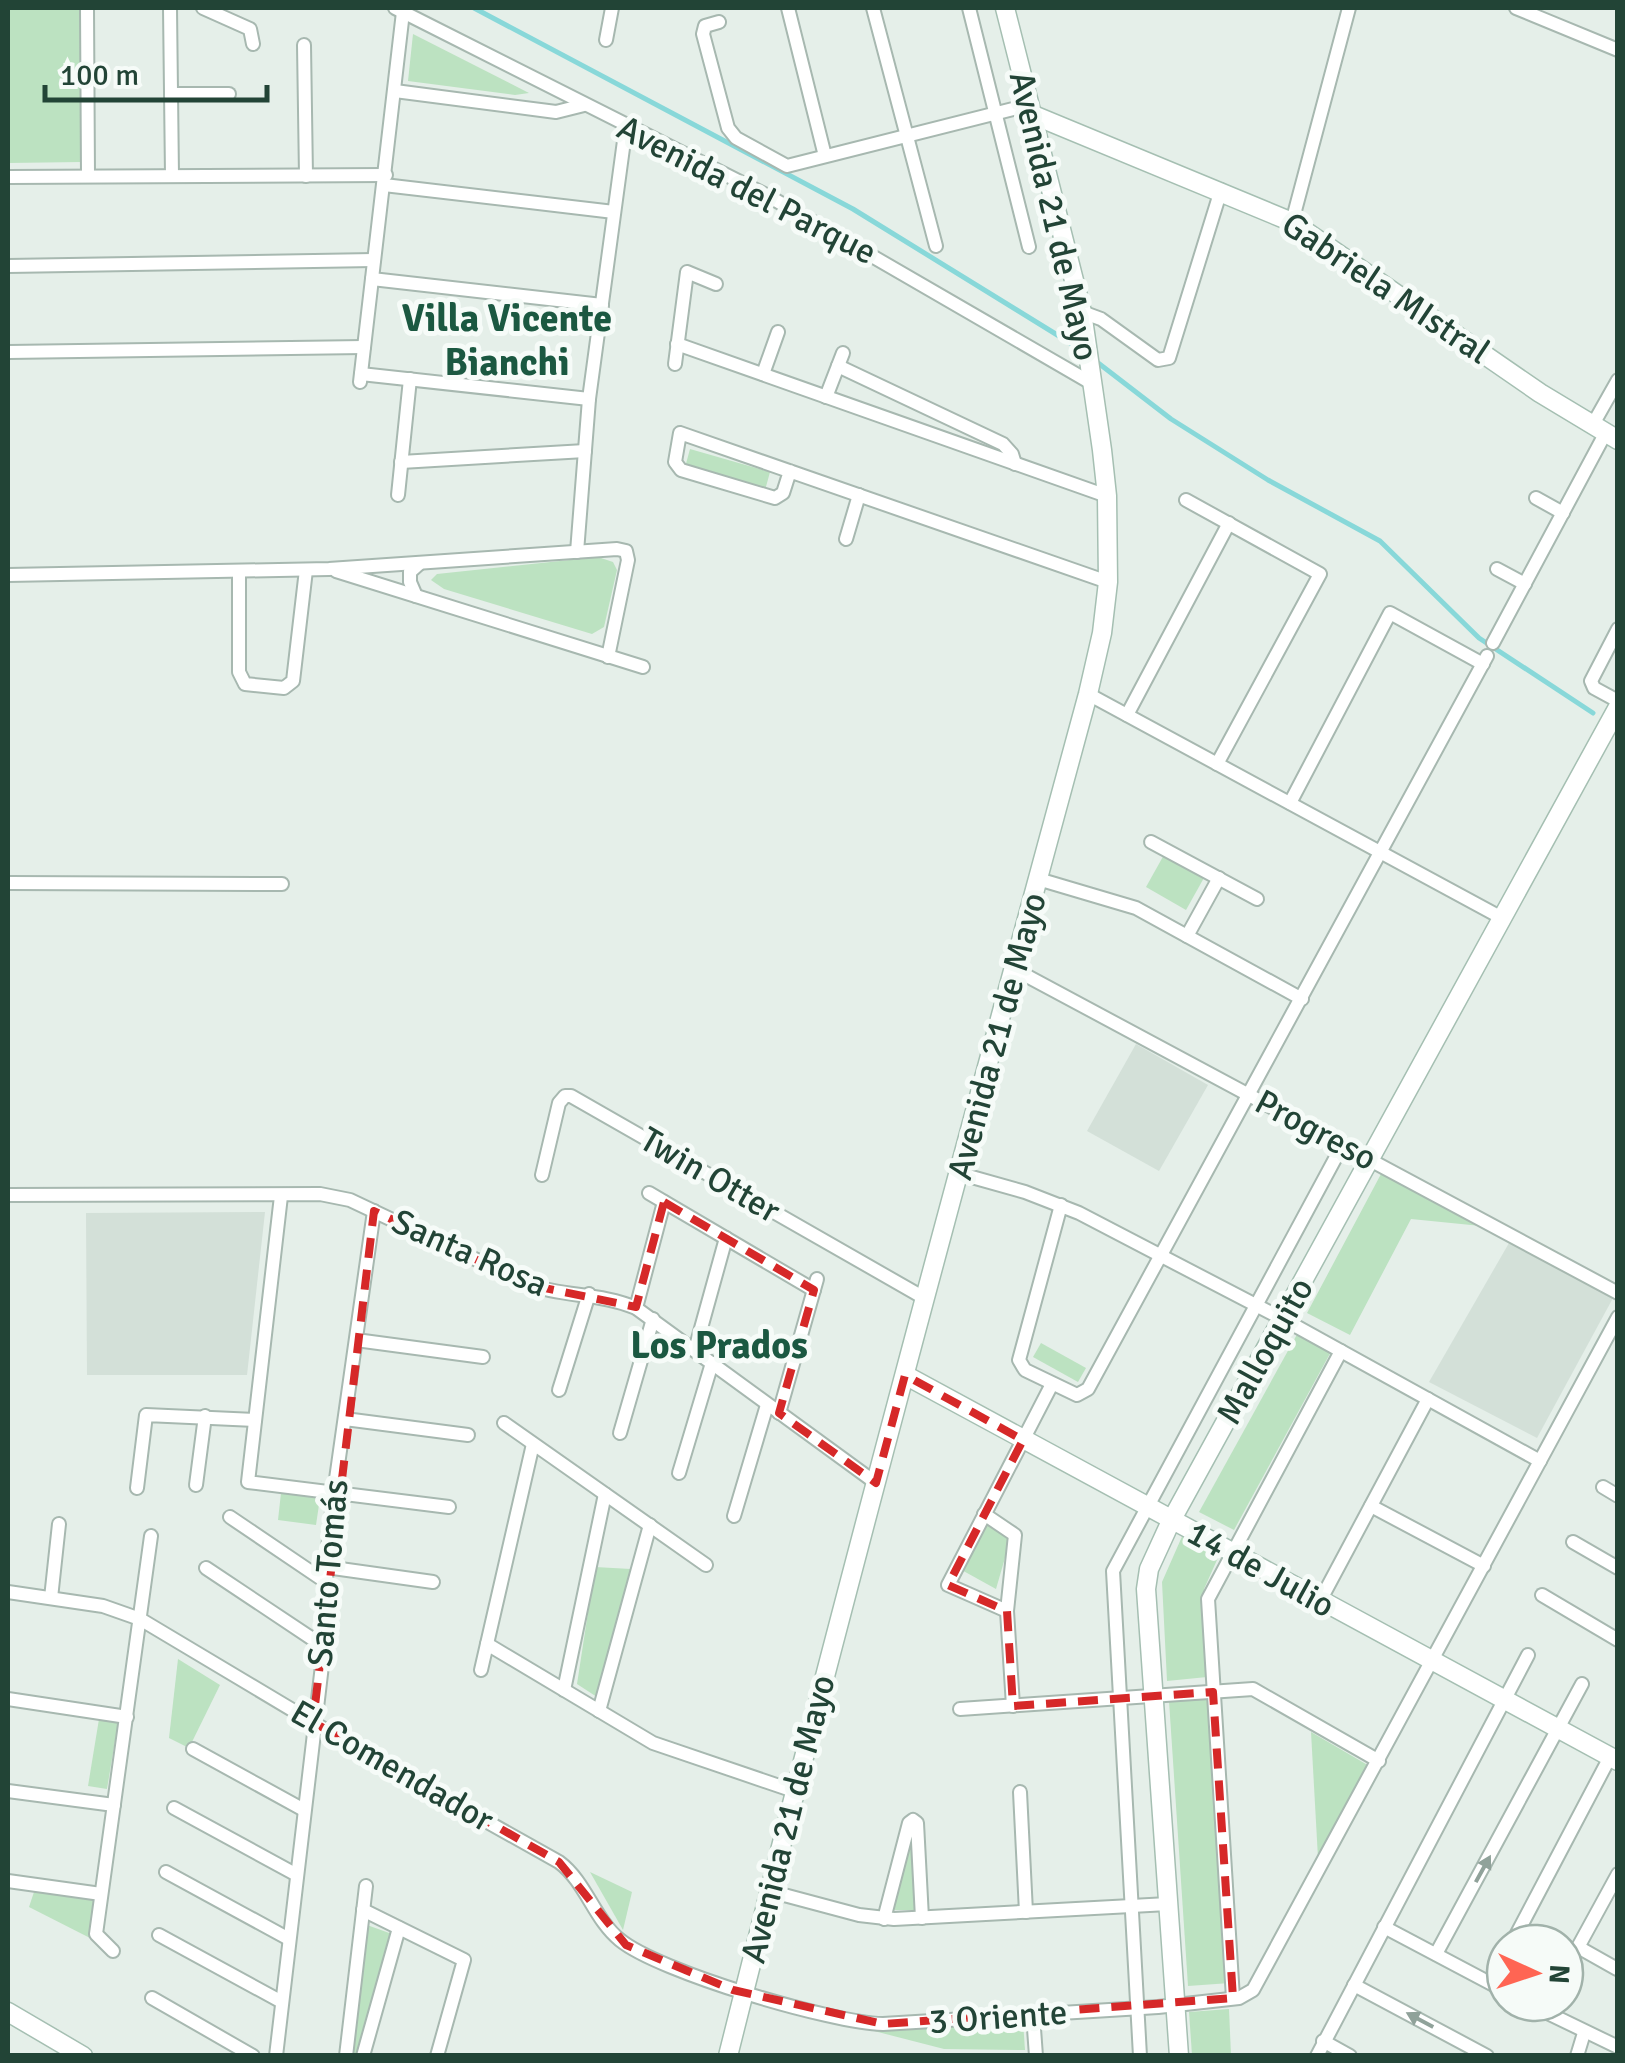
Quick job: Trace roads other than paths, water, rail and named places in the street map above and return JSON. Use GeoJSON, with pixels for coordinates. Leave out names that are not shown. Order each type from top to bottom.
{"type":"FeatureCollection","features":[{"type":"Feature","properties":{"kind":"street"},"geometry":{"type":"LineString","coordinates":[[87,8],[88,176]]}},
{"type":"Feature","properties":{"kind":"street"},"geometry":{"type":"LineString","coordinates":[[170,8],[172,176]]}},
{"type":"Feature","properties":{"kind":"street"},"geometry":{"type":"LineString","coordinates":[[203,8],[250,29],[253,44]]}},
{"type":"Feature","properties":{"kind":"street"},"geometry":{"type":"LineString","coordinates":[[606,40],[612,8]]}},
{"type":"Feature","properties":{"kind":"street"},"geometry":{"type":"LineString","coordinates":[[788,8],[825,156]]}},
{"type":"Feature","properties":{"kind":"street"},"geometry":{"type":"LineString","coordinates":[[874,8],[936,246]]}},
{"type":"Feature","properties":{"kind":"street","name":"Avenida 21 de Mayo"},"geometry":{"type":"LineString","coordinates":[[969,8],[1029,247]]}},
{"type":"Feature","properties":{"kind":"street","name":"Avenida 21 de Mayo"},"geometry":{"type":"LineString","coordinates":[[728,2056],[794,1791],[1102,632],[1108,582],[1107,496],[1087,343],[1004,8]]}},
{"type":"Feature","properties":{"kind":"street"},"geometry":{"type":"LineString","coordinates":[[1292,222],[1349,8]]}},
{"type":"Feature","properties":{"kind":"street"},"geometry":{"type":"LineString","coordinates":[[1516,8],[1618,50]]}},
{"type":"Feature","properties":{"kind":"street"},"geometry":{"type":"LineString","coordinates":[[399,10],[385,180],[361,378],[589,398]]}},
{"type":"Feature","properties":{"kind":"street","name":"Avenida del Parque"},"geometry":{"type":"LineString","coordinates":[[399,10],[770,197],[1092,376]]}},
{"type":"Feature","properties":{"kind":"street"},"geometry":{"type":"LineString","coordinates":[[719,22],[702,31],[728,128],[736,138],[788,166],[995,114],[1030,110]]}},
{"type":"Feature","properties":{"kind":"street"},"geometry":{"type":"LineString","coordinates":[[304,45],[306,176]]}},
{"type":"Feature","properties":{"kind":"street"},"geometry":{"type":"LineString","coordinates":[[394,91],[556,112],[584,105]]}},
{"type":"Feature","properties":{"kind":"street"},"geometry":{"type":"LineString","coordinates":[[171,94],[229,94]]}},
{"type":"Feature","properties":{"kind":"street","name":"Gabriela MIstral"},"geometry":{"type":"LineString","coordinates":[[1030,110],[1292,222],[1605,433]]}},
{"type":"Feature","properties":{"kind":"street"},"geometry":{"type":"LineString","coordinates":[[576,552],[589,398],[626,126]]}},
{"type":"Feature","properties":{"kind":"street"},"geometry":{"type":"LineString","coordinates":[[8,177],[306,176],[385,180],[614,212]]}},
{"type":"Feature","properties":{"kind":"street"},"geometry":{"type":"LineString","coordinates":[[1082,312],[1101,319],[1155,358],[1169,358],[1221,190]]}},
{"type":"Feature","properties":{"kind":"street"},"geometry":{"type":"LineString","coordinates":[[8,266],[374,260]]}},
{"type":"Feature","properties":{"kind":"street"},"geometry":{"type":"LineString","coordinates":[[675,364],[687,272],[716,284]]}},
{"type":"Feature","properties":{"kind":"street"},"geometry":{"type":"LineString","coordinates":[[372,279],[602,305]]}},
{"type":"Feature","properties":{"kind":"street"},"geometry":{"type":"LineString","coordinates":[[763,374],[778,332]]}},
{"type":"Feature","properties":{"kind":"street"},"geometry":{"type":"LineString","coordinates":[[678,344],[1107,496]]}},
{"type":"Feature","properties":{"kind":"street"},"geometry":{"type":"LineString","coordinates":[[8,352],[364,347]]}},
{"type":"Feature","properties":{"kind":"street"},"geometry":{"type":"LineString","coordinates":[[826,397],[840,360],[1003,444],[1015,464]]}},
{"type":"Feature","properties":{"kind":"street"},"geometry":{"type":"LineString","coordinates":[[398,494],[410,380]]}},
{"type":"Feature","properties":{"kind":"street"},"geometry":{"type":"LineString","coordinates":[[1061,1205],[1019,1360],[1022,1367],[1080,1395],[1088,1389],[1382,853],[1563,513],[1605,433],[1618,380]]}},
{"type":"Feature","properties":{"kind":"street"},"geometry":{"type":"LineString","coordinates":[[790,471],[783,492],[775,498],[681,470],[676,462],[680,433],[790,471],[859,495],[1108,582]]}},
{"type":"Feature","properties":{"kind":"street"},"geometry":{"type":"LineString","coordinates":[[401,462],[585,452]]}},
{"type":"Feature","properties":{"kind":"street"},"geometry":{"type":"LineString","coordinates":[[846,539],[859,495]]}},
{"type":"Feature","properties":{"kind":"street"},"geometry":{"type":"LineString","coordinates":[[1536,498],[1563,513]]}},
{"type":"Feature","properties":{"kind":"street"},"geometry":{"type":"LineString","coordinates":[[1186,500],[1320,574],[1217,764]]}},
{"type":"Feature","properties":{"kind":"street"},"geometry":{"type":"LineString","coordinates":[[1127,716],[1229,524]]}},
{"type":"Feature","properties":{"kind":"street"},"geometry":{"type":"LineString","coordinates":[[8,575],[306,570],[626,551],[628,560],[608,656]]}},
{"type":"Feature","properties":{"kind":"street"},"geometry":{"type":"LineString","coordinates":[[416,596],[410,572],[420,563]]}},
{"type":"Feature","properties":{"kind":"street"},"geometry":{"type":"LineString","coordinates":[[329,569],[643,667]]}},
{"type":"Feature","properties":{"kind":"street"},"geometry":{"type":"LineString","coordinates":[[1497,569],[1525,584]]}},
{"type":"Feature","properties":{"kind":"street"},"geometry":{"type":"LineString","coordinates":[[240,571],[239,672],[245,684],[284,688],[293,681],[306,570]]}},
{"type":"Feature","properties":{"kind":"street"},"geometry":{"type":"LineString","coordinates":[[1290,803],[1390,613],[1488,654]]}},
{"type":"Feature","properties":{"kind":"street","name":"Malloquito"},"geometry":{"type":"LineString","coordinates":[[1180,2056],[1146,1589],[1149,1568],[1618,704],[1594,688],[1591,681],[1618,628]]}},
{"type":"Feature","properties":{"kind":"street"},"geometry":{"type":"LineString","coordinates":[[1088,694],[1502,918]]}},
{"type":"Feature","properties":{"kind":"street"},"geometry":{"type":"LineString","coordinates":[[1151,842],[1257,899]]}},
{"type":"Feature","properties":{"kind":"street"},"geometry":{"type":"LineString","coordinates":[[1187,936],[1219,878]]}},
{"type":"Feature","properties":{"kind":"street"},"geometry":{"type":"LineString","coordinates":[[1038,879],[1128,905],[1302,998]]}},
{"type":"Feature","properties":{"kind":"street"},"geometry":{"type":"LineString","coordinates":[[8,883],[282,884]]}},
{"type":"Feature","properties":{"kind":"street","name":"Progreso"},"geometry":{"type":"LineString","coordinates":[[1014,969],[1618,1293]]}},
{"type":"Feature","properties":{"kind":"street","name":"Twin Otter"},"geometry":{"type":"LineString","coordinates":[[542,1176],[559,1103],[565,1096],[572,1096],[926,1299]]}},
{"type":"Feature","properties":{"kind":"street"},"geometry":{"type":"LineString","coordinates":[[1140,2056],[1112,1571],[1343,1144]]}},
{"type":"Feature","properties":{"kind":"street"},"geometry":{"type":"LineString","coordinates":[[961,1174],[1061,1205],[1341,1351],[1540,1462]]}},
{"type":"Feature","properties":{"kind":"street"},"geometry":{"type":"LineString","coordinates":[[649,1193],[816,1285],[734,1516]]}},
{"type":"Feature","properties":{"kind":"street","name":"Santa Rosa"},"geometry":{"type":"LineString","coordinates":[[8,1195],[330,1195],[374,1210],[530,1285],[561,1293],[589,1294],[636,1308],[876,1484]]}},
{"type":"Feature","properties":{"kind":"street"},"geometry":{"type":"LineString","coordinates":[[282,1196],[248,1482],[449,1508]]}},
{"type":"Feature","properties":{"kind":"street"},"geometry":{"type":"LineString","coordinates":[[636,1308],[664,1202]]}},
{"type":"Feature","properties":{"kind":"street","name":"Santo Tomás"},"geometry":{"type":"LineString","coordinates":[[276,2056],[324,1646],[334,1493],[374,1210]]}},
{"type":"Feature","properties":{"kind":"street"},"geometry":{"type":"LineString","coordinates":[[695,1350],[726,1238]]}},
{"type":"Feature","properties":{"kind":"street"},"geometry":{"type":"LineString","coordinates":[[559,1390],[589,1294]]}},
{"type":"Feature","properties":{"kind":"street"},"geometry":{"type":"LineString","coordinates":[[960,1709],[1253,1689],[1379,1761],[1618,1317]]}},
{"type":"Feature","properties":{"kind":"street"},"geometry":{"type":"LineString","coordinates":[[620,1433],[653,1319]]}},
{"type":"Feature","properties":{"kind":"street"},"geometry":{"type":"LineString","coordinates":[[356,1340],[483,1357]]}},
{"type":"Feature","properties":{"kind":"street","name":"Malloquito"},"geometry":{"type":"LineString","coordinates":[[1233,1998],[1208,1599],[1341,1351]]}},
{"type":"Feature","properties":{"kind":"street"},"geometry":{"type":"LineString","coordinates":[[679,1473],[712,1363]]}},
{"type":"Feature","properties":{"kind":"street","name":"14 de Julio"},"geometry":{"type":"LineString","coordinates":[[905,1375],[1614,1759]]}},
{"type":"Feature","properties":{"kind":"street"},"geometry":{"type":"LineString","coordinates":[[1007,1611],[948,1585],[1052,1384]]}},
{"type":"Feature","properties":{"kind":"street"},"geometry":{"type":"LineString","coordinates":[[1320,1602],[1428,1399]]}},
{"type":"Feature","properties":{"kind":"street"},"geometry":{"type":"LineString","coordinates":[[137,1488],[146,1416],[255,1420]]}},
{"type":"Feature","properties":{"kind":"street"},"geometry":{"type":"LineString","coordinates":[[196,1484],[205,1416]]}},
{"type":"Feature","properties":{"kind":"street"},"geometry":{"type":"LineString","coordinates":[[345,1419],[468,1435]]}},
{"type":"Feature","properties":{"kind":"street"},"geometry":{"type":"LineString","coordinates":[[504,1423],[706,1565]]}},
{"type":"Feature","properties":{"kind":"street"},"geometry":{"type":"LineString","coordinates":[[481,1670],[533,1444]]}},
{"type":"Feature","properties":{"kind":"street"},"geometry":{"type":"LineString","coordinates":[[1603,1488],[1618,1496]]}},
{"type":"Feature","properties":{"kind":"street"},"geometry":{"type":"LineString","coordinates":[[564,1690],[604,1494]]}},
{"type":"Feature","properties":{"kind":"street"},"geometry":{"type":"LineString","coordinates":[[1371,1506],[1484,1566]]}},
{"type":"Feature","properties":{"kind":"street"},"geometry":{"type":"LineString","coordinates":[[984,1514],[1015,1536],[1007,1611],[1013,1706]]}},
{"type":"Feature","properties":{"kind":"street"},"geometry":{"type":"LineString","coordinates":[[230,1517],[326,1575],[434,1582]]}},
{"type":"Feature","properties":{"kind":"street"},"geometry":{"type":"LineString","coordinates":[[50,1598],[60,1524]]}},
{"type":"Feature","properties":{"kind":"street"},"geometry":{"type":"LineString","coordinates":[[598,1711],[650,1526]]}},
{"type":"Feature","properties":{"kind":"street"},"geometry":{"type":"LineString","coordinates":[[114,1951],[96,1934],[150,1536]]}},
{"type":"Feature","properties":{"kind":"street"},"geometry":{"type":"LineString","coordinates":[[1573,1542],[1618,1568]]}},
{"type":"Feature","properties":{"kind":"street"},"geometry":{"type":"LineString","coordinates":[[206,1568],[324,1646]]}},
{"type":"Feature","properties":{"kind":"street","name":"El Comendador"},"geometry":{"type":"LineString","coordinates":[[8,1592],[103,1606],[140,1619],[559,1862],[576,1878],[610,1930],[626,1945],[744,1992]]}},
{"type":"Feature","properties":{"kind":"street"},"geometry":{"type":"LineString","coordinates":[[1542,1595],[1618,1640]]}},
{"type":"Feature","properties":{"kind":"street"},"geometry":{"type":"LineString","coordinates":[[486,1644],[653,1743],[794,1791]]}},
{"type":"Feature","properties":{"kind":"street"},"geometry":{"type":"LineString","coordinates":[[1316,2056],[1528,1655]]}},
{"type":"Feature","properties":{"kind":"street"},"geometry":{"type":"LineString","coordinates":[[1436,1954],[1582,1684]]}},
{"type":"Feature","properties":{"kind":"street"},"geometry":{"type":"LineString","coordinates":[[8,1699],[127,1716]]}},
{"type":"Feature","properties":{"kind":"street"},"geometry":{"type":"LineString","coordinates":[[193,1749],[304,1810]]}},
{"type":"Feature","properties":{"kind":"street"},"geometry":{"type":"LineString","coordinates":[[1523,1923],[1614,1759]]}},
{"type":"Feature","properties":{"kind":"street","name":"3 Oriente"},"geometry":{"type":"LineString","coordinates":[[744,1992],[875,2024],[1138,2008],[1233,1998],[1253,1990],[1379,1761]]}},
{"type":"Feature","properties":{"kind":"street"},"geometry":{"type":"LineString","coordinates":[[8,1791],[114,1805]]}},
{"type":"Feature","properties":{"kind":"street"},"geometry":{"type":"LineString","coordinates":[[1020,1792],[1026,1912]]}},
{"type":"Feature","properties":{"kind":"street"},"geometry":{"type":"LineString","coordinates":[[174,1808],[296,1875]]}},
{"type":"Feature","properties":{"kind":"street"},"geometry":{"type":"LineString","coordinates":[[884,1918],[908,1823],[913,1820],[917,1823],[922,1918]]}},
{"type":"Feature","properties":{"kind":"street"},"geometry":{"type":"LineString","coordinates":[[166,1872],[290,1939]]}},
{"type":"Feature","properties":{"kind":"street"},"geometry":{"type":"LineString","coordinates":[[1585,1934],[1618,1874]]}},
{"type":"Feature","properties":{"kind":"street"},"geometry":{"type":"LineString","coordinates":[[8,1881],[101,1894]]}},
{"type":"Feature","properties":{"kind":"street"},"geometry":{"type":"LineString","coordinates":[[346,2056],[366,1886]]}},
{"type":"Feature","properties":{"kind":"street"},"geometry":{"type":"LineString","coordinates":[[769,1891],[884,1918],[1168,1904]]}},
{"type":"Feature","properties":{"kind":"street"},"geometry":{"type":"LineString","coordinates":[[363,1910],[464,1960],[437,2056]]}},
{"type":"Feature","properties":{"kind":"street"},"geometry":{"type":"LineString","coordinates":[[1384,1927],[1485,1981]]}},
{"type":"Feature","properties":{"kind":"street"},"geometry":{"type":"LineString","coordinates":[[363,2056],[399,1928]]}},
{"type":"Feature","properties":{"kind":"street"},"geometry":{"type":"LineString","coordinates":[[160,1935],[282,2002]]}},
{"type":"Feature","properties":{"kind":"street"},"geometry":{"type":"LineString","coordinates":[[1585,1951],[1617,1969]]}},
{"type":"Feature","properties":{"kind":"street"},"geometry":{"type":"LineString","coordinates":[[1354,1985],[1487,2056]]}},
{"type":"Feature","properties":{"kind":"street"},"geometry":{"type":"LineString","coordinates":[[152,1998],[253,2056]]}},
{"type":"Feature","properties":{"kind":"street"},"geometry":{"type":"LineString","coordinates":[[8,2012],[83,2056]]}},
{"type":"Feature","properties":{"kind":"street"},"geometry":{"type":"LineString","coordinates":[[1033,2015],[1036,2056]]}},
{"type":"Feature","properties":{"kind":"street"},"geometry":{"type":"LineString","coordinates":[[1569,2023],[1618,2047]]}},
{"type":"Feature","properties":{"kind":"street"},"geometry":{"type":"LineString","coordinates":[[1578,2056],[1584,2033]]}},
{"type":"Feature","properties":{"kind":"street"},"geometry":{"type":"LineString","coordinates":[[1323,2042],[1350,2056]]}},
{"type":"Feature","properties":{"kind":"waterway"},"geometry":{"type":"LineString","coordinates":[[474,8],[853,209],[1080,349]]}},
{"type":"Feature","properties":{"kind":"waterway"},"geometry":{"type":"LineString","coordinates":[[1093,359],[1171,419],[1268,480],[1380,541],[1479,638],[1593,713]]}},
{"type":"Feature","properties":{"kind":"district","name":"Villa Vicente Bianchi"},"geometry":{"type":"Point","coordinates":[507,340]}},
{"type":"Feature","properties":{"kind":"district","name":"Los Prados"},"geometry":{"type":"Point","coordinates":[719,1345]}}]}
